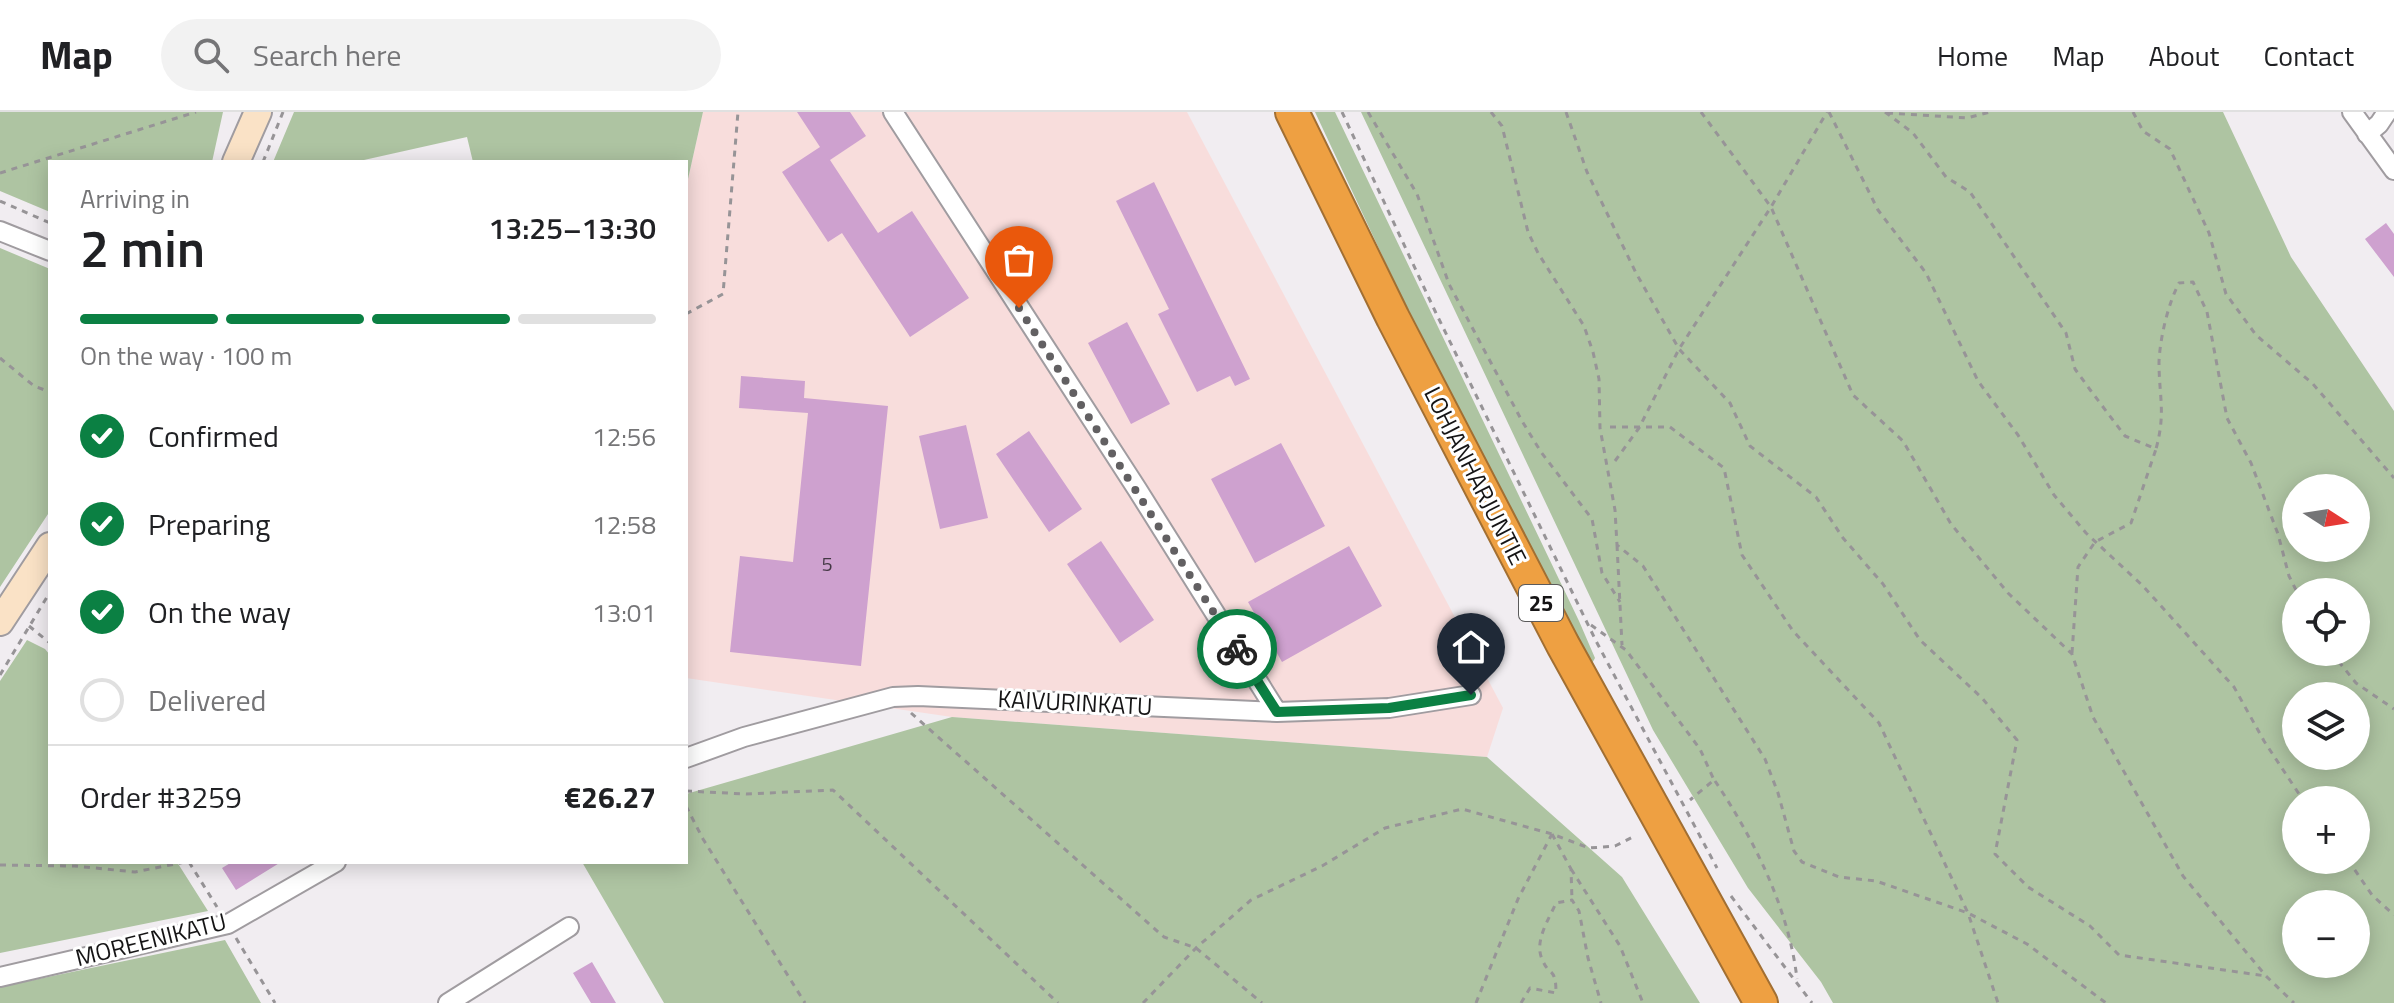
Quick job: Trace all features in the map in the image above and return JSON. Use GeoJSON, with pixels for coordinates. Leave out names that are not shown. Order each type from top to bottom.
{"type":"FeatureCollection","features":[{"type":"Feature","properties":{"kind":"highway"},"geometry":{"type":"LineString","coordinates":[[1283,112],[1334,197]]}},
{"type":"Feature","properties":{"kind":"highway","name":"LOHJANHARJUNTIE"},"geometry":{"type":"LineString","coordinates":[[1292,112],[1435,401],[1556,632],[1761,1003]]}},
{"type":"Feature","properties":{"kind":"street"},"geometry":{"type":"LineString","coordinates":[[237,160],[258,112]]}},
{"type":"Feature","properties":{"kind":"street"},"geometry":{"type":"LineString","coordinates":[[893,112],[1277,712]]}},
{"type":"Feature","properties":{"kind":"street"},"geometry":{"type":"LineString","coordinates":[[2352,112],[2394,170]]}},
{"type":"Feature","properties":{"kind":"street"},"geometry":{"type":"LineString","coordinates":[[2367,134],[2387,112]]}},
{"type":"Feature","properties":{"kind":"street"},"geometry":{"type":"LineString","coordinates":[[0,231],[48,250]]}},
{"type":"Feature","properties":{"kind":"street"},"geometry":{"type":"LineString","coordinates":[[0,622],[48,549]]}},
{"type":"Feature","properties":{"kind":"street","name":"KAIVURINKATU"},"geometry":{"type":"LineString","coordinates":[[688,757],[744,737],[893,697],[1277,712],[1389,708],[1471,695]]}},
{"type":"Feature","properties":{"kind":"street","name":"MOREENIKATU"},"geometry":{"type":"LineString","coordinates":[[0,977],[228,924],[333,864]]}},
{"type":"Feature","properties":{"kind":"street"},"geometry":{"type":"LineString","coordinates":[[448,1003],[569,927]]}},
{"type":"Feature","properties":{"kind":"path"},"geometry":{"type":"LineString","coordinates":[[0,173],[196,112]]}},
{"type":"Feature","properties":{"kind":"path"},"geometry":{"type":"LineString","coordinates":[[264,160],[283,112]]}},
{"type":"Feature","properties":{"kind":"path"},"geometry":{"type":"LineString","coordinates":[[688,313],[723,294],[738,112]]}},
{"type":"Feature","properties":{"kind":"path"},"geometry":{"type":"LineString","coordinates":[[1342,112],[1588,623],[1717,869]]}},
{"type":"Feature","properties":{"kind":"path"},"geometry":{"type":"LineString","coordinates":[[1368,112],[1417,194],[1449,284],[1522,421],[1541,452],[1592,519],[1602,573],[1620,602]]}},
{"type":"Feature","properties":{"kind":"path"},"geometry":{"type":"LineString","coordinates":[[1491,112],[1502,126],[1528,232],[1584,326],[1593,352],[1599,379],[1600,428],[1615,510],[1622,647]]}},
{"type":"Feature","properties":{"kind":"path"},"geometry":{"type":"LineString","coordinates":[[1566,112],[1593,185],[1636,273],[1679,349],[1730,403],[1750,446],[1816,497],[1843,538],[1883,584],[1920,640],[1982,698],[2017,740],[1995,854],[2028,887],[2090,926],[2119,955],[2266,976]]}},
{"type":"Feature","properties":{"kind":"path"},"geometry":{"type":"LineString","coordinates":[[1701,112],[1771,207],[1853,395],[1903,441],[1951,524],[2008,593],[2072,654]]}},
{"type":"Feature","properties":{"kind":"path"},"geometry":{"type":"LineString","coordinates":[[1615,461],[1639,428],[1679,349],[1828,112]]}},
{"type":"Feature","properties":{"kind":"path"},"geometry":{"type":"LineString","coordinates":[[1828,112],[1878,210],[1926,273],[1978,381],[2018,435],[2054,495],[2095,542],[2143,586],[2234,687],[2294,786]]}},
{"type":"Feature","properties":{"kind":"path"},"geometry":{"type":"LineString","coordinates":[[1886,112],[1913,133],[1946,177],[1970,192],[2066,333],[2075,369],[2125,436],[2156,449]]}},
{"type":"Feature","properties":{"kind":"path"},"geometry":{"type":"LineString","coordinates":[[1886,112],[1967,118],[1990,112]]}},
{"type":"Feature","properties":{"kind":"path"},"geometry":{"type":"LineString","coordinates":[[2133,112],[2143,131],[2170,149],[2209,233],[2226,294],[2256,335],[2313,384],[2394,478]]}},
{"type":"Feature","properties":{"kind":"path"},"geometry":{"type":"LineString","coordinates":[[0,201],[48,222]]}},
{"type":"Feature","properties":{"kind":"path"},"geometry":{"type":"LineString","coordinates":[[2290,578],[2278,534],[2251,463],[2227,418],[2207,312],[2193,282],[2179,283],[2174,292],[2159,359],[2163,423],[2156,449],[2131,523],[2095,542],[2078,567],[2072,654],[2093,717],[2183,876],[2266,976],[2294,1003]]}},
{"type":"Feature","properties":{"kind":"path"},"geometry":{"type":"LineString","coordinates":[[0,358],[34,386],[48,391]]}},
{"type":"Feature","properties":{"kind":"path"},"geometry":{"type":"LineString","coordinates":[[1610,427],[1670,427],[1724,468],[1742,555],[1793,631],[1879,723],[1968,913],[1998,1003]]}},
{"type":"Feature","properties":{"kind":"path"},"geometry":{"type":"LineString","coordinates":[[1617,545],[1643,566],[1758,747],[1778,793],[1794,851],[1802,862],[1839,877],[1876,881],[1968,913],[2027,944],[2106,1003]]}},
{"type":"Feature","properties":{"kind":"path"},"geometry":{"type":"LineString","coordinates":[[0,675],[48,595]]}},
{"type":"Feature","properties":{"kind":"path"},"geometry":{"type":"LineString","coordinates":[[1588,623],[1626,650],[1700,749],[1762,864],[1786,924],[1797,979]]}},
{"type":"Feature","properties":{"kind":"path"},"geometry":{"type":"LineString","coordinates":[[29,626],[48,641]]}},
{"type":"Feature","properties":{"kind":"path"},"geometry":{"type":"LineString","coordinates":[[1626,650],[1698,749],[1713,780],[1690,800],[1714,780]]}},
{"type":"Feature","properties":{"kind":"path"},"geometry":{"type":"LineString","coordinates":[[2342,666],[2356,683],[2394,709]]}},
{"type":"Feature","properties":{"kind":"path"},"geometry":{"type":"LineString","coordinates":[[893,697],[1164,937],[1196,948],[1262,1003]]}},
{"type":"Feature","properties":{"kind":"path"},"geometry":{"type":"LineString","coordinates":[[688,791],[746,794],[833,790],[1058,1003]]}},
{"type":"Feature","properties":{"kind":"path"},"geometry":{"type":"LineString","coordinates":[[1143,1003],[1196,948],[1251,900],[1322,866],[1385,828],[1462,809],[1552,834],[1589,848],[1615,846],[1635,836]]}},
{"type":"Feature","properties":{"kind":"path"},"geometry":{"type":"LineString","coordinates":[[688,810],[805,1003]]}},
{"type":"Feature","properties":{"kind":"path"},"geometry":{"type":"LineString","coordinates":[[1552,834],[1620,946],[1643,1003]]}},
{"type":"Feature","properties":{"kind":"path"},"geometry":{"type":"LineString","coordinates":[[1476,1003],[1518,899],[1552,834]]}},
{"type":"Feature","properties":{"kind":"path"},"geometry":{"type":"LineString","coordinates":[[0,865],[75,866],[135,872],[175,864]]}},
{"type":"Feature","properties":{"kind":"path"},"geometry":{"type":"LineString","coordinates":[[1571,869],[1572,900],[1579,911],[1601,1003]]}},
{"type":"Feature","properties":{"kind":"path"},"geometry":{"type":"LineString","coordinates":[[2358,874],[2372,895],[2394,915]]}},
{"type":"Feature","properties":{"kind":"path"},"geometry":{"type":"LineString","coordinates":[[1731,896],[1797,979],[1812,1003]]}},
{"type":"Feature","properties":{"kind":"path"},"geometry":{"type":"LineString","coordinates":[[1521,1003],[1530,988],[1556,993],[1556,976],[1542,959],[1540,939],[1556,903],[1572,900]]}},
{"type":"Feature","properties":{"kind":"shaded area"},"geometry":{"type":"Polygon","coordinates":[[[703,112],[1187,112],[1503,708],[1487,757],[952,717],[688,678],[688,179],[703,112]]]}},
{"type":"Feature","properties":{"kind":"green space"},"geometry":{"type":"Polygon","coordinates":[[[0,112],[223,112],[212,160],[48,160],[48,211],[0,191],[0,112]]]}},
{"type":"Feature","properties":{"kind":"green space"},"geometry":{"type":"Polygon","coordinates":[[[294,112],[703,112],[688,179],[688,160],[473,160],[467,137],[364,160],[274,160],[294,112]]]}},
{"type":"Feature","properties":{"kind":"green space"},"geometry":{"type":"Polygon","coordinates":[[[1315,112],[1335,112],[1579,621],[1595,658],[1590,667],[1396,285],[1315,112]]]}},
{"type":"Feature","properties":{"kind":"green space"},"geometry":{"type":"Polygon","coordinates":[[[1361,112],[2223,112],[2291,257],[2394,411],[2394,1003],[1833,1003],[1821,982],[1748,888],[1653,730],[1361,112]]]}},
{"type":"Feature","properties":{"kind":"green space"},"geometry":{"type":"Polygon","coordinates":[[[0,248],[48,268],[48,514],[0,587],[0,248]]]}},
{"type":"Feature","properties":{"kind":"green space"},"geometry":{"type":"Polygon","coordinates":[[[27,640],[48,653],[48,864],[178,864],[208,911],[0,953],[0,681],[27,640]]]}},
{"type":"Feature","properties":{"kind":"green space"},"geometry":{"type":"Polygon","coordinates":[[[952,717],[1487,757],[1622,877],[1700,1003],[664,1003],[583,864],[688,864],[688,793],[952,717]]]}},
{"type":"Feature","properties":{"kind":"green space"},"geometry":{"type":"Polygon","coordinates":[[[225,940],[261,1003],[0,1003],[0,987],[225,940]]]}},
{"type":"Feature","properties":{"kind":"building"},"geometry":{"type":"Polygon","coordinates":[[[797,112],[850,112],[866,136],[830,160],[878,233],[912,211],[969,298],[910,337],[842,233],[828,242],[782,172],[820,147],[797,112]]]}},
{"type":"Feature","properties":{"kind":"building"},"geometry":{"type":"Polygon","coordinates":[[[1154,182],[1250,379],[1235,386],[1230,376],[1197,392],[1158,314],[1169,309],[1116,201],[1154,182]]]}},
{"type":"Feature","properties":{"kind":"building"},"geometry":{"type":"Polygon","coordinates":[[[2386,223],[2394,234],[2394,277],[2365,239],[2386,223]]]}},
{"type":"Feature","properties":{"kind":"building"},"geometry":{"type":"Polygon","coordinates":[[[1127,322],[1170,404],[1131,424],[1088,343],[1127,322]]]}},
{"type":"Feature","properties":{"kind":"building"},"geometry":{"type":"Polygon","coordinates":[[[741,376],[805,381],[804,398],[888,406],[861,666],[730,652],[740,556],[793,562],[808,413],[739,408],[741,376]]]}},
{"type":"Feature","properties":{"kind":"building"},"geometry":{"type":"Polygon","coordinates":[[[966,425],[988,518],[940,529],[919,436],[966,425]]]}},
{"type":"Feature","properties":{"kind":"building"},"geometry":{"type":"Polygon","coordinates":[[[1029,431],[1082,509],[1049,532],[996,454],[1029,431]]]}},
{"type":"Feature","properties":{"kind":"building"},"geometry":{"type":"Polygon","coordinates":[[[1281,443],[1325,526],[1255,563],[1211,479],[1281,443]]]}},
{"type":"Feature","properties":{"kind":"building"},"geometry":{"type":"Polygon","coordinates":[[[1101,541],[1154,620],[1120,643],[1067,564],[1101,541]]]}},
{"type":"Feature","properties":{"kind":"building"},"geometry":{"type":"Polygon","coordinates":[[[1349,546],[1382,606],[1282,662],[1248,602],[1349,546]]]}},
{"type":"Feature","properties":{"kind":"building"},"geometry":{"type":"Polygon","coordinates":[[[229,864],[278,864],[236,890],[222,868],[229,864]]]}},
{"type":"Feature","properties":{"kind":"building"},"geometry":{"type":"Polygon","coordinates":[[[592,962],[616,1003],[591,1003],[573,973],[592,962]]]}},
{"type":"Feature","properties":{"kind":"way so far"},"geometry":{"type":"LineString","coordinates":[[1019,308],[1237,649]]}},
{"type":"Feature","properties":{"kind":"route"},"geometry":{"type":"LineString","coordinates":[[1237,649],[1277,712],[1389,708],[1471,695]]}}]}
